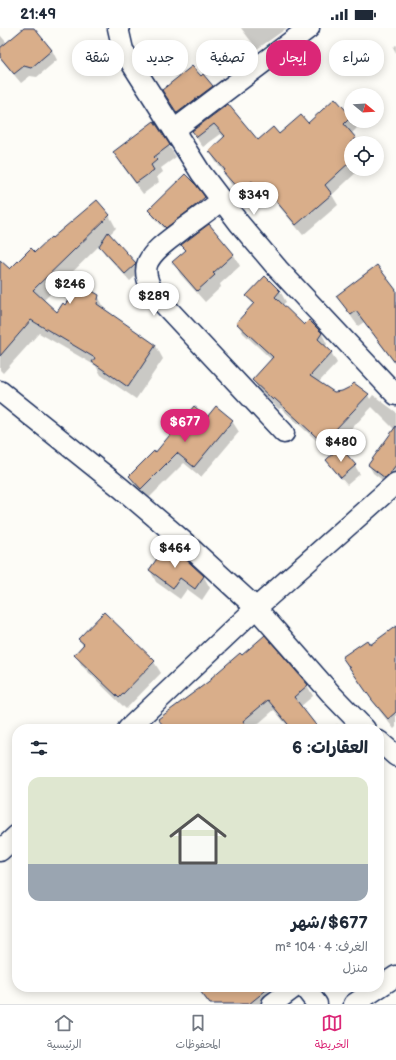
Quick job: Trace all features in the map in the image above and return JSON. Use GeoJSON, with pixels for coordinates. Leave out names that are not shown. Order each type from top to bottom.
{"type":"FeatureCollection","features":[{"type":"Feature","properties":{"kind":"street"},"geometry":{"type":"LineString","coordinates":[[118,28],[123,50],[201,173],[239,223],[278,268],[396,395]]}},
{"type":"Feature","properties":{"kind":"street"},"geometry":{"type":"LineString","coordinates":[[174,130],[309,28]]}},
{"type":"Feature","properties":{"kind":"street"},"geometry":{"type":"LineString","coordinates":[[222,200],[165,243],[154,254],[148,263],[146,274],[149,286],[154,294],[284,433]]}},
{"type":"Feature","properties":{"kind":"street"},"geometry":{"type":"LineString","coordinates":[[0,391],[121,488],[182,540],[256,608],[334,697],[360,724]]}},
{"type":"Feature","properties":{"kind":"street"},"geometry":{"type":"LineString","coordinates":[[141,724],[256,608],[396,483]]}},
{"type":"Feature","properties":{"kind":"street"},"geometry":{"type":"LineString","coordinates":[[384,745],[396,756]]}},
{"type":"Feature","properties":{"kind":"street"},"geometry":{"type":"LineString","coordinates":[[0,851],[12,840]]}},
{"type":"Feature","properties":{"kind":"street"},"geometry":{"type":"LineString","coordinates":[[384,984],[396,976]]}},
{"type":"Feature","properties":{"kind":"street"},"geometry":{"type":"LineString","coordinates":[[272,1004],[288,992]]}},
{"type":"Feature","properties":{"kind":"street"},"geometry":{"type":"LineString","coordinates":[[308,992],[317,1004]]}},
{"type":"Feature","properties":{"kind":"street"},"geometry":{"type":"LineString","coordinates":[[354,1004],[372,992]]}},
{"type":"Feature","properties":{"kind":"building"},"geometry":{"type":"Polygon","coordinates":[[[24,28],[34,28],[52,50],[31,68],[24,66],[14,74],[0,57],[0,48],[24,28]]]}},
{"type":"Feature","properties":{"kind":"building"},"geometry":{"type":"Polygon","coordinates":[[[192,66],[196,70],[196,76],[205,76],[213,86],[177,113],[162,90],[180,76],[188,76],[188,69],[192,66]]]}},
{"type":"Feature","properties":{"kind":"building"},"geometry":{"type":"Polygon","coordinates":[[[335,98],[344,108],[344,128],[347,128],[354,136],[344,136],[344,167],[325,185],[332,194],[296,225],[266,189],[263,193],[252,181],[240,191],[223,172],[225,170],[209,151],[225,136],[214,124],[197,137],[192,131],[228,104],[258,140],[273,127],[279,134],[301,115],[308,123],[335,98]]]}},
{"type":"Feature","properties":{"kind":"building"},"geometry":{"type":"Polygon","coordinates":[[[154,121],[170,145],[154,157],[157,160],[151,165],[154,170],[136,183],[113,152],[154,121]]]}},
{"type":"Feature","properties":{"kind":"building"},"geometry":{"type":"Polygon","coordinates":[[[185,174],[205,197],[166,228],[148,210],[185,174]]]}},
{"type":"Feature","properties":{"kind":"building"},"geometry":{"type":"Polygon","coordinates":[[[97,200],[110,215],[33,290],[57,312],[63,303],[65,305],[74,290],[81,294],[87,288],[99,295],[97,304],[156,345],[128,387],[92,362],[95,358],[31,320],[0,356],[0,260],[10,269],[31,248],[35,252],[51,237],[52,238],[97,200]]]}},
{"type":"Feature","properties":{"kind":"building"},"geometry":{"type":"Polygon","coordinates":[[[209,224],[234,254],[213,273],[215,275],[197,291],[172,262],[186,250],[181,245],[209,224]]]}},
{"type":"Feature","properties":{"kind":"building"},"geometry":{"type":"Polygon","coordinates":[[[108,232],[136,263],[125,274],[99,246],[108,232]]]}},
{"type":"Feature","properties":{"kind":"building"},"geometry":{"type":"Polygon","coordinates":[[[377,265],[396,290],[396,364],[356,311],[351,315],[336,296],[377,265]]]}},
{"type":"Feature","properties":{"kind":"building"},"geometry":{"type":"Polygon","coordinates":[[[265,276],[280,291],[275,297],[304,325],[309,320],[322,333],[318,339],[332,352],[310,376],[334,392],[342,391],[354,383],[369,394],[324,444],[252,380],[273,357],[236,323],[254,303],[246,296],[265,276]]]}},
{"type":"Feature","properties":{"kind":"building"},"geometry":{"type":"Polygon","coordinates":[[[194,406],[207,417],[216,406],[233,420],[194,467],[177,453],[141,489],[129,476],[154,451],[155,453],[194,406]]]}},
{"type":"Feature","properties":{"kind":"building"},"geometry":{"type":"Polygon","coordinates":[[[396,426],[396,465],[385,478],[368,465],[396,426]]]}},
{"type":"Feature","properties":{"kind":"building"},"geometry":{"type":"Polygon","coordinates":[[[340,447],[356,465],[341,478],[326,460],[340,447]]]}},
{"type":"Feature","properties":{"kind":"building"},"geometry":{"type":"Polygon","coordinates":[[[168,543],[204,576],[195,589],[180,578],[173,588],[149,570],[168,543]]]}},
{"type":"Feature","properties":{"kind":"building"},"geometry":{"type":"Polygon","coordinates":[[[104,612],[155,661],[119,698],[74,655],[84,644],[78,639],[104,612]]]}},
{"type":"Feature","properties":{"kind":"building"},"geometry":{"type":"Polygon","coordinates":[[[396,626],[396,712],[388,719],[372,700],[342,657],[367,640],[370,645],[396,626]]]}},
{"type":"Feature","properties":{"kind":"building"},"geometry":{"type":"Polygon","coordinates":[[[265,635],[308,685],[294,697],[315,724],[288,724],[268,700],[243,721],[245,724],[162,724],[158,719],[212,679],[211,678],[240,653],[242,655],[265,635]]]}},
{"type":"Feature","properties":{"kind":"building"},"geometry":{"type":"Polygon","coordinates":[[[201,992],[264,992],[249,1004],[210,1004],[201,992]]]}}]}
